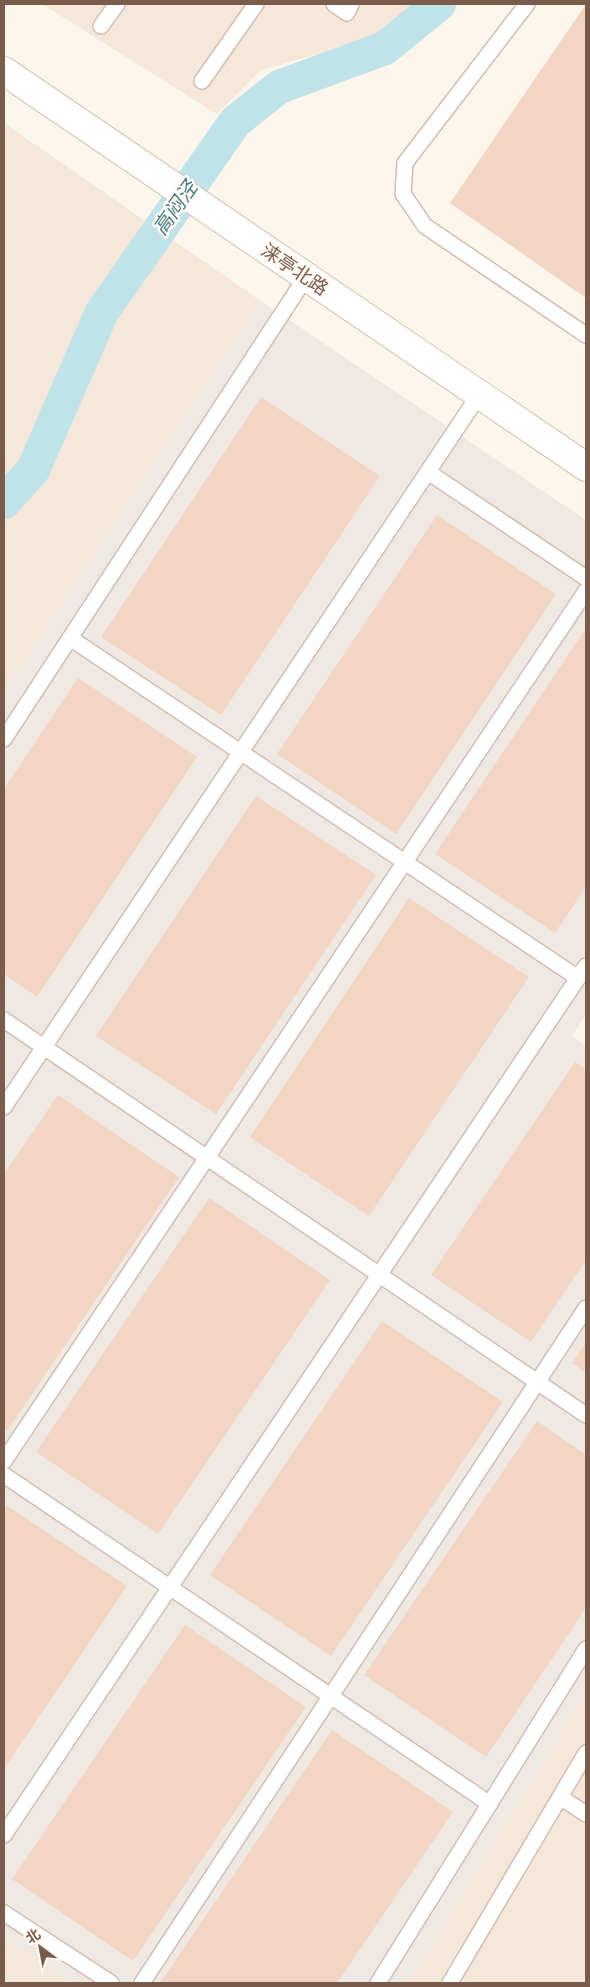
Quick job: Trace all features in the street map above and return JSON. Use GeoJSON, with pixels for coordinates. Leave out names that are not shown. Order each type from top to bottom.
{"type":"FeatureCollection","features":[{"type":"Feature","properties":{"kind":"street","name":"涞亭北路"},"geometry":{"type":"LineString","coordinates":[[4,71],[586,467]]}},
{"type":"Feature","properties":{"kind":"lane"},"geometry":{"type":"LineString","coordinates":[[101,26],[117,4]]}},
{"type":"Feature","properties":{"kind":"lane"},"geometry":{"type":"LineString","coordinates":[[202,81],[256,4]]}},
{"type":"Feature","properties":{"kind":"lane"},"geometry":{"type":"LineString","coordinates":[[334,4],[347,13],[351,4]]}},
{"type":"Feature","properties":{"kind":"lane"},"geometry":{"type":"LineString","coordinates":[[527,4],[405,163],[404,194],[425,226],[586,335]]}},
{"type":"Feature","properties":{"kind":"lane"},"geometry":{"type":"LineString","coordinates":[[4,739],[306,277]]}},
{"type":"Feature","properties":{"kind":"lane"},"geometry":{"type":"LineString","coordinates":[[4,1107],[480,394]]}},
{"type":"Feature","properties":{"kind":"lane"},"geometry":{"type":"LineString","coordinates":[[428,472],[586,578]]}},
{"type":"Feature","properties":{"kind":"lane"},"geometry":{"type":"LineString","coordinates":[[4,1461],[586,591]]}},
{"type":"Feature","properties":{"kind":"lane"},"geometry":{"type":"LineString","coordinates":[[4,1835],[582,972],[404,862],[70,638]]}},
{"type":"Feature","properties":{"kind":"lane"},"geometry":{"type":"LineString","coordinates":[[4,1020],[586,1415]]}},
{"type":"Feature","properties":{"kind":"lane"},"geometry":{"type":"LineString","coordinates":[[142,1983],[586,1308]]}},
{"type":"Feature","properties":{"kind":"lane"},"geometry":{"type":"LineString","coordinates":[[4,1474],[490,1804]]}},
{"type":"Feature","properties":{"kind":"lane"},"geometry":{"type":"LineString","coordinates":[[378,1983],[586,1650]]}},
{"type":"Feature","properties":{"kind":"lane"},"geometry":{"type":"LineString","coordinates":[[450,1983],[586,1753]]}},
{"type":"Feature","properties":{"kind":"lane"},"geometry":{"type":"LineString","coordinates":[[560,1797],[586,1814]]}},
{"type":"Feature","properties":{"kind":"lane"},"geometry":{"type":"LineString","coordinates":[[4,1913],[111,1983]]}},
{"type":"Feature","properties":{"kind":"shaded area"},"geometry":{"type":"Polygon","coordinates":[[[42,4],[420,4],[378,37],[261,70],[217,114],[42,4]]]}},
{"type":"Feature","properties":{"kind":"shaded area"},"geometry":{"type":"Polygon","coordinates":[[[4,123],[261,301],[4,693],[4,123]]]}},
{"type":"Feature","properties":{"kind":"shaded area"},"geometry":{"type":"Polygon","coordinates":[[[261,301],[586,520],[586,1014],[572,1036],[586,1046],[586,1692],[408,1983],[74,1983],[4,1937],[4,693],[261,301]]]}},
{"type":"Feature","properties":{"kind":"shaded area"},"geometry":{"type":"Polygon","coordinates":[[[586,1692],[586,1983],[408,1983],[586,1692]]]}},
{"type":"Feature","properties":{"kind":"shaded area"},"geometry":{"type":"Polygon","coordinates":[[[4,1937],[74,1983],[4,1983],[4,1937]]]}},
{"type":"Feature","properties":{"kind":"building"},"geometry":{"type":"Polygon","coordinates":[[[586,4],[586,298],[450,203],[586,4]]]}},
{"type":"Feature","properties":{"kind":"building"},"geometry":{"type":"Polygon","coordinates":[[[261,397],[380,476],[221,715],[101,637],[261,397]]]}},
{"type":"Feature","properties":{"kind":"building"},"geometry":{"type":"Polygon","coordinates":[[[437,515],[556,594],[396,834],[277,754],[437,515]]]}},
{"type":"Feature","properties":{"kind":"building"},"geometry":{"type":"Polygon","coordinates":[[[586,628],[586,887],[555,933],[435,854],[586,628]]]}},
{"type":"Feature","properties":{"kind":"building"},"geometry":{"type":"Polygon","coordinates":[[[78,678],[197,757],[37,997],[4,974],[4,789],[78,678]]]}},
{"type":"Feature","properties":{"kind":"building"},"geometry":{"type":"Polygon","coordinates":[[[256,796],[376,875],[216,1114],[96,1036],[256,796]]]}},
{"type":"Feature","properties":{"kind":"building"},"geometry":{"type":"Polygon","coordinates":[[[409,898],[529,977],[369,1216],[250,1137],[409,898]]]}},
{"type":"Feature","properties":{"kind":"building"},"geometry":{"type":"Polygon","coordinates":[[[575,1062],[586,1069],[586,1260],[531,1342],[431,1275],[575,1062]]]}},
{"type":"Feature","properties":{"kind":"building"},"geometry":{"type":"Polygon","coordinates":[[[58,1095],[179,1177],[7,1431],[4,1429],[4,1174],[58,1095]]]}},
{"type":"Feature","properties":{"kind":"building"},"geometry":{"type":"Polygon","coordinates":[[[209,1198],[330,1280],[158,1534],[36,1452],[209,1198]]]}},
{"type":"Feature","properties":{"kind":"building"},"geometry":{"type":"Polygon","coordinates":[[[382,1321],[503,1402],[331,1656],[210,1575],[382,1321]]]}},
{"type":"Feature","properties":{"kind":"building"},"geometry":{"type":"Polygon","coordinates":[[[586,1342],[586,1373],[572,1363],[586,1342]]]}},
{"type":"Feature","properties":{"kind":"building"},"geometry":{"type":"Polygon","coordinates":[[[537,1421],[586,1455],[586,1608],[486,1757],[364,1675],[537,1421]]]}},
{"type":"Feature","properties":{"kind":"building"},"geometry":{"type":"Polygon","coordinates":[[[6,1505],[127,1586],[4,1769],[4,1509],[6,1505]]]}},
{"type":"Feature","properties":{"kind":"building"},"geometry":{"type":"Polygon","coordinates":[[[185,1625],[306,1707],[133,1961],[12,1879],[185,1625]]]}},
{"type":"Feature","properties":{"kind":"building"},"geometry":{"type":"Polygon","coordinates":[[[332,1730],[453,1812],[337,1983],[160,1983],[332,1730]]]}},
{"type":"Feature","properties":{"kind":"waterway","name":"高闷泾"},"geometry":{"type":"LineString","coordinates":[[4,502],[33,470],[102,312],[235,122],[279,87],[385,48],[439,4]]}}]}
